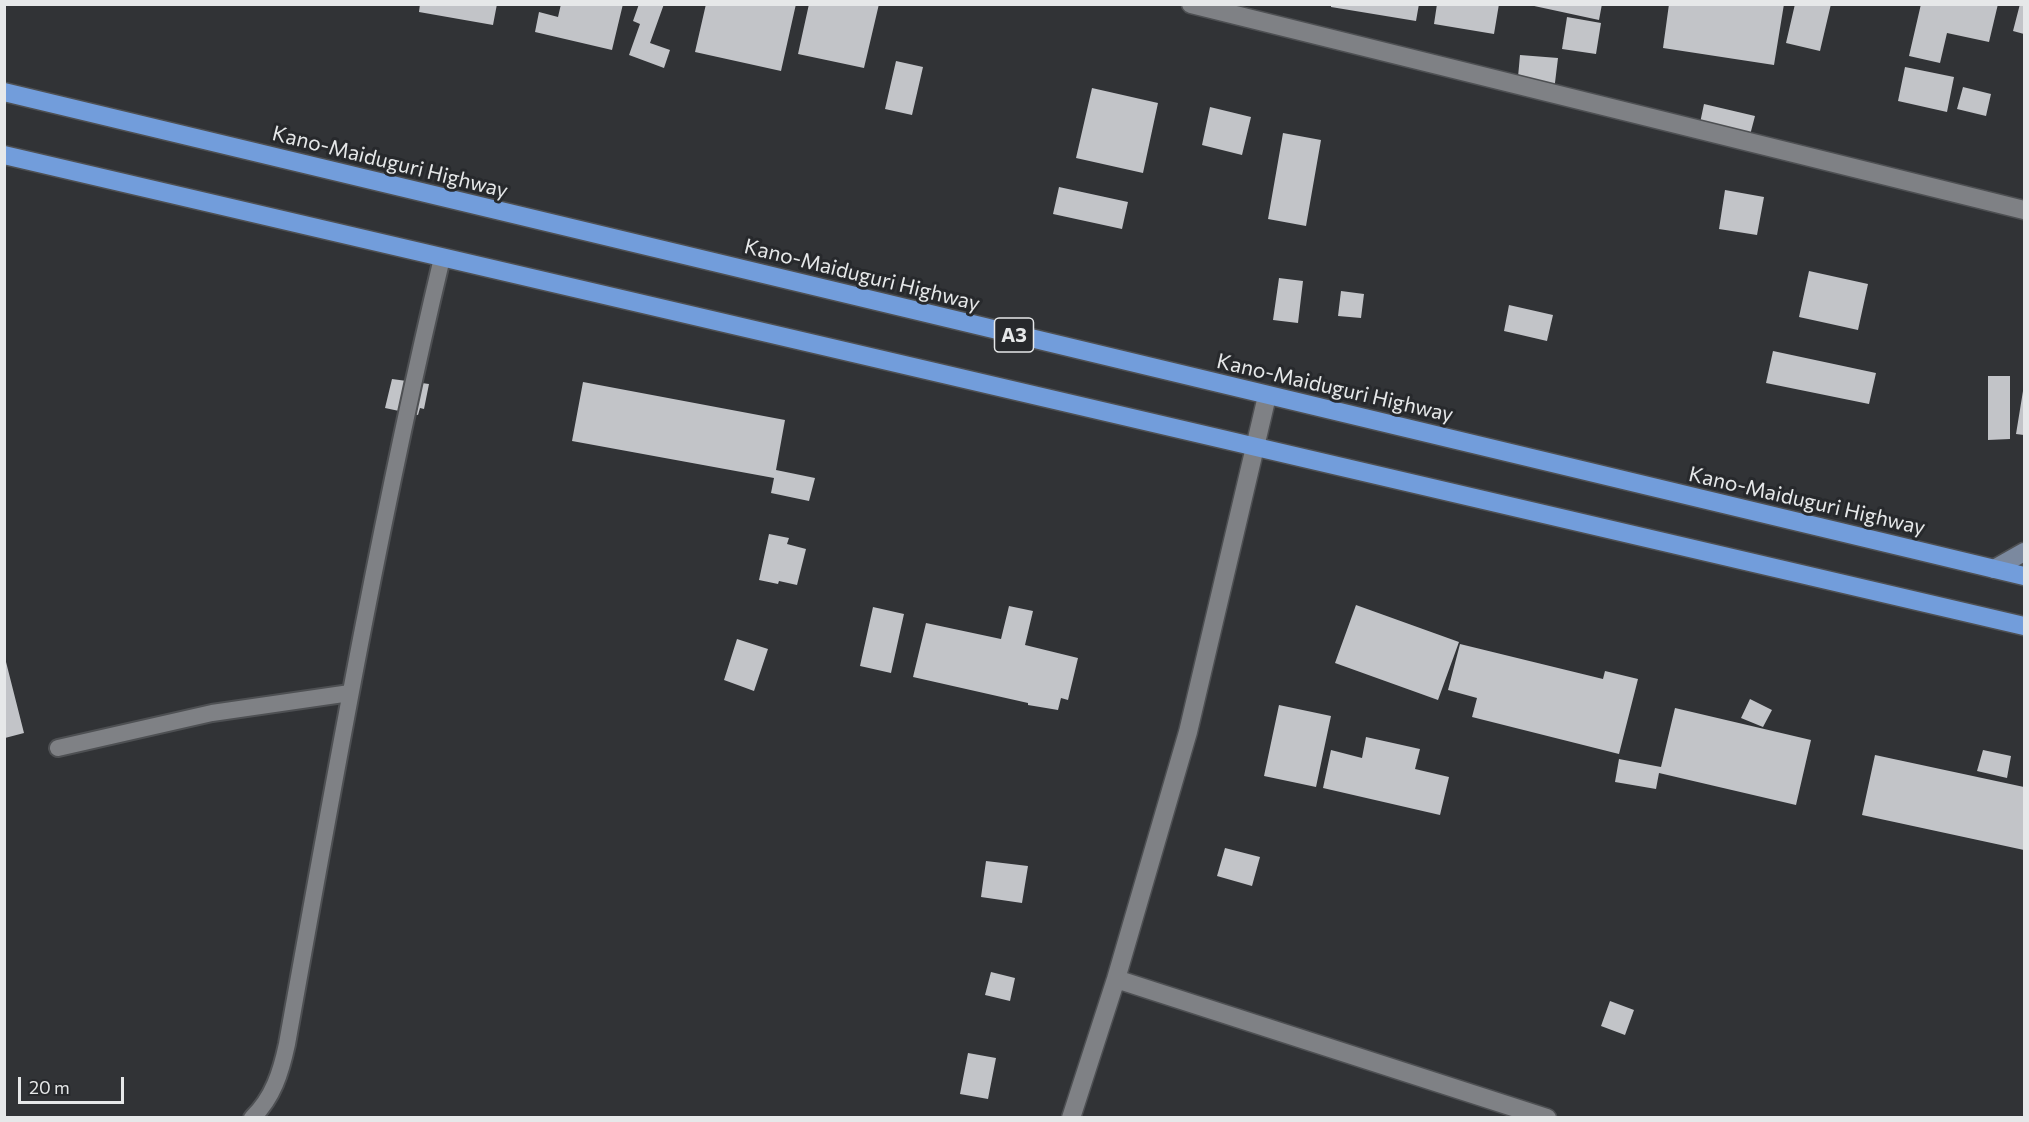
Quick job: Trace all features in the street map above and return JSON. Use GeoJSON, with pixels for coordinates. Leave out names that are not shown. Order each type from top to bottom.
{"type":"FeatureCollection","features":[{"type":"Feature","properties":{"kind":"highway","name":"Kano-Maiduguri Highway"},"geometry":{"type":"LineString","coordinates":[[4,92],[2025,576]]}},
{"type":"Feature","properties":{"kind":"highway"},"geometry":{"type":"LineString","coordinates":[[4,155],[2025,626]]}},
{"type":"Feature","properties":{"kind":"street"},"geometry":{"type":"LineString","coordinates":[[1191,4],[1234,10],[2025,210]]}},
{"type":"Feature","properties":{"kind":"street"},"geometry":{"type":"LineString","coordinates":[[1071,1118],[1116,979],[1188,732],[1267,396]]}},
{"type":"Feature","properties":{"kind":"street"},"geometry":{"type":"LineString","coordinates":[[1994,569],[2025,552]]}},
{"type":"Feature","properties":{"kind":"street"},"geometry":{"type":"LineString","coordinates":[[1116,979],[1547,1118]]}},
{"type":"Feature","properties":{"kind":"lane"},"geometry":{"type":"LineString","coordinates":[[252,1118],[262,1108],[279,1078],[287,1044],[350,693],[409,396],[442,258]]}},
{"type":"Feature","properties":{"kind":"lane"},"geometry":{"type":"LineString","coordinates":[[58,748],[212,713],[350,693]]}},
{"type":"Feature","properties":{"kind":"building"},"geometry":{"type":"Polygon","coordinates":[[[420,4],[497,4],[493,25],[419,12],[420,4]]]}},
{"type":"Feature","properties":{"kind":"building"},"geometry":{"type":"Polygon","coordinates":[[[561,4],[623,4],[612,50],[535,32],[539,12],[558,17],[561,4]]]}},
{"type":"Feature","properties":{"kind":"building"},"geometry":{"type":"Polygon","coordinates":[[[639,4],[664,4],[650,43],[670,50],[664,68],[629,55],[640,24],[633,21],[639,4]]]}},
{"type":"Feature","properties":{"kind":"building"},"geometry":{"type":"Polygon","coordinates":[[[706,4],[796,4],[781,71],[695,52],[706,4]]]}},
{"type":"Feature","properties":{"kind":"building"},"geometry":{"type":"Polygon","coordinates":[[[809,4],[879,4],[864,68],[798,54],[809,4]]]}},
{"type":"Feature","properties":{"kind":"building"},"geometry":{"type":"Polygon","coordinates":[[[1331,4],[1419,4],[1416,21],[1331,7],[1331,4]]]}},
{"type":"Feature","properties":{"kind":"building"},"geometry":{"type":"Polygon","coordinates":[[[1437,4],[1499,4],[1494,34],[1434,24],[1437,4]]]}},
{"type":"Feature","properties":{"kind":"building"},"geometry":{"type":"Polygon","coordinates":[[[1525,4],[1602,4],[1599,20],[1525,4]]]}},
{"type":"Feature","properties":{"kind":"building"},"geometry":{"type":"Polygon","coordinates":[[[1669,4],[1784,4],[1774,65],[1663,48],[1669,4]]]}},
{"type":"Feature","properties":{"kind":"building"},"geometry":{"type":"Polygon","coordinates":[[[1795,4],[1831,4],[1820,51],[1786,43],[1795,4]]]}},
{"type":"Feature","properties":{"kind":"building"},"geometry":{"type":"Polygon","coordinates":[[[1921,4],[1998,4],[1989,42],[1947,33],[1940,63],[1909,56],[1921,4]]]}},
{"type":"Feature","properties":{"kind":"building"},"geometry":{"type":"Polygon","coordinates":[[[2020,4],[2024,4],[2024,34],[2013,31],[2020,4]]]}},
{"type":"Feature","properties":{"kind":"building"},"geometry":{"type":"Polygon","coordinates":[[[1567,17],[1601,23],[1596,54],[1562,49],[1567,17]]]}},
{"type":"Feature","properties":{"kind":"building"},"geometry":{"type":"Polygon","coordinates":[[[1520,55],[1558,58],[1554,91],[1517,88],[1520,55]]]}},
{"type":"Feature","properties":{"kind":"building"},"geometry":{"type":"Polygon","coordinates":[[[896,61],[923,67],[912,115],[885,109],[896,61]]]}},
{"type":"Feature","properties":{"kind":"building"},"geometry":{"type":"Polygon","coordinates":[[[1905,67],[1954,77],[1947,112],[1898,101],[1905,67]]]}},
{"type":"Feature","properties":{"kind":"building"},"geometry":{"type":"Polygon","coordinates":[[[1963,87],[1991,94],[1986,116],[1957,109],[1963,87]]]}},
{"type":"Feature","properties":{"kind":"building"},"geometry":{"type":"Polygon","coordinates":[[[1092,88],[1158,103],[1143,173],[1076,158],[1092,88]]]}},
{"type":"Feature","properties":{"kind":"building"},"geometry":{"type":"Polygon","coordinates":[[[1704,104],[1755,116],[1750,135],[1700,123],[1704,104]]]}},
{"type":"Feature","properties":{"kind":"building"},"geometry":{"type":"Polygon","coordinates":[[[1210,107],[1251,117],[1242,155],[1202,145],[1210,107]]]}},
{"type":"Feature","properties":{"kind":"building"},"geometry":{"type":"Polygon","coordinates":[[[1283,133],[1321,140],[1306,226],[1268,219],[1283,133]]]}},
{"type":"Feature","properties":{"kind":"building"},"geometry":{"type":"Polygon","coordinates":[[[1059,187],[1128,202],[1122,229],[1053,214],[1059,187]]]}},
{"type":"Feature","properties":{"kind":"building"},"geometry":{"type":"Polygon","coordinates":[[[1725,190],[1764,197],[1757,235],[1719,229],[1725,190]]]}},
{"type":"Feature","properties":{"kind":"building"},"geometry":{"type":"Polygon","coordinates":[[[1809,271],[1868,284],[1858,330],[1799,317],[1809,271]]]}},
{"type":"Feature","properties":{"kind":"building"},"geometry":{"type":"Polygon","coordinates":[[[1279,278],[1303,281],[1298,323],[1273,320],[1279,278]]]}},
{"type":"Feature","properties":{"kind":"building"},"geometry":{"type":"Polygon","coordinates":[[[1341,291],[1364,294],[1361,318],[1338,316],[1341,291]]]}},
{"type":"Feature","properties":{"kind":"building"},"geometry":{"type":"Polygon","coordinates":[[[1509,305],[1553,315],[1547,341],[1504,331],[1509,305]]]}},
{"type":"Feature","properties":{"kind":"building"},"geometry":{"type":"Polygon","coordinates":[[[1773,351],[1876,373],[1869,404],[1766,383],[1773,351]]]}},
{"type":"Feature","properties":{"kind":"building"},"geometry":{"type":"Polygon","coordinates":[[[1988,376],[2010,376],[2010,439],[1988,440],[1988,376]]]}},
{"type":"Feature","properties":{"kind":"building"},"geometry":{"type":"Polygon","coordinates":[[[392,379],[429,384],[424,409],[420,408],[418,415],[385,408],[392,379]]]}},
{"type":"Feature","properties":{"kind":"building"},"geometry":{"type":"Polygon","coordinates":[[[583,382],[785,420],[776,470],[815,478],[809,501],[771,493],[774,478],[572,441],[583,382]]]}},
{"type":"Feature","properties":{"kind":"building"},"geometry":{"type":"Polygon","coordinates":[[[2024,391],[2024,435],[2016,434],[2024,391]]]}},
{"type":"Feature","properties":{"kind":"building"},"geometry":{"type":"Polygon","coordinates":[[[769,534],[789,538],[787,544],[806,549],[797,585],[759,580],[769,534]]]}},
{"type":"Feature","properties":{"kind":"building"},"geometry":{"type":"Polygon","coordinates":[[[1356,605],[1459,642],[1438,700],[1335,663],[1356,605]]]}},
{"type":"Feature","properties":{"kind":"building"},"geometry":{"type":"Polygon","coordinates":[[[1009,606],[1033,611],[1025,645],[1078,658],[1068,700],[1061,698],[1058,710],[913,677],[926,623],[1001,639],[1009,606]]]}},
{"type":"Feature","properties":{"kind":"building"},"geometry":{"type":"Polygon","coordinates":[[[873,607],[904,614],[891,673],[860,666],[873,607]]]}},
{"type":"Feature","properties":{"kind":"building"},"geometry":{"type":"Polygon","coordinates":[[[737,639],[768,649],[754,691],[724,680],[737,639]]]}},
{"type":"Feature","properties":{"kind":"building"},"geometry":{"type":"Polygon","coordinates":[[[1460,644],[1603,679],[1605,671],[1638,679],[1619,754],[1472,717],[1477,698],[1448,690],[1460,644]]]}},
{"type":"Feature","properties":{"kind":"building"},"geometry":{"type":"Polygon","coordinates":[[[5,658],[24,733],[5,738],[5,658]]]}},
{"type":"Feature","properties":{"kind":"building"},"geometry":{"type":"Polygon","coordinates":[[[1750,699],[1772,710],[1763,727],[1741,718],[1750,699]]]}},
{"type":"Feature","properties":{"kind":"building"},"geometry":{"type":"Polygon","coordinates":[[[1279,705],[1331,716],[1316,787],[1264,776],[1279,705]]]}},
{"type":"Feature","properties":{"kind":"building"},"geometry":{"type":"Polygon","coordinates":[[[1675,708],[1811,740],[1796,805],[1659,773],[1656,789],[1615,782],[1619,759],[1661,767],[1675,708]]]}},
{"type":"Feature","properties":{"kind":"building"},"geometry":{"type":"Polygon","coordinates":[[[1366,737],[1420,749],[1415,769],[1449,777],[1440,815],[1323,788],[1331,750],[1362,758],[1366,737]]]}},
{"type":"Feature","properties":{"kind":"building"},"geometry":{"type":"Polygon","coordinates":[[[1983,750],[2011,756],[2007,778],[1977,771],[1983,750]]]}},
{"type":"Feature","properties":{"kind":"building"},"geometry":{"type":"Polygon","coordinates":[[[1875,755],[2024,787],[2024,850],[1862,815],[1875,755]]]}},
{"type":"Feature","properties":{"kind":"building"},"geometry":{"type":"Polygon","coordinates":[[[1225,848],[1260,857],[1252,886],[1217,876],[1225,848]]]}},
{"type":"Feature","properties":{"kind":"building"},"geometry":{"type":"Polygon","coordinates":[[[986,861],[1028,866],[1022,903],[981,897],[986,861]]]}},
{"type":"Feature","properties":{"kind":"building"},"geometry":{"type":"Polygon","coordinates":[[[991,972],[1015,978],[1010,1001],[985,995],[991,972]]]}},
{"type":"Feature","properties":{"kind":"building"},"geometry":{"type":"Polygon","coordinates":[[[1610,1001],[1634,1010],[1625,1035],[1601,1026],[1610,1001]]]}},
{"type":"Feature","properties":{"kind":"building"},"geometry":{"type":"Polygon","coordinates":[[[968,1053],[996,1058],[988,1099],[960,1094],[968,1053]]]}}]}
